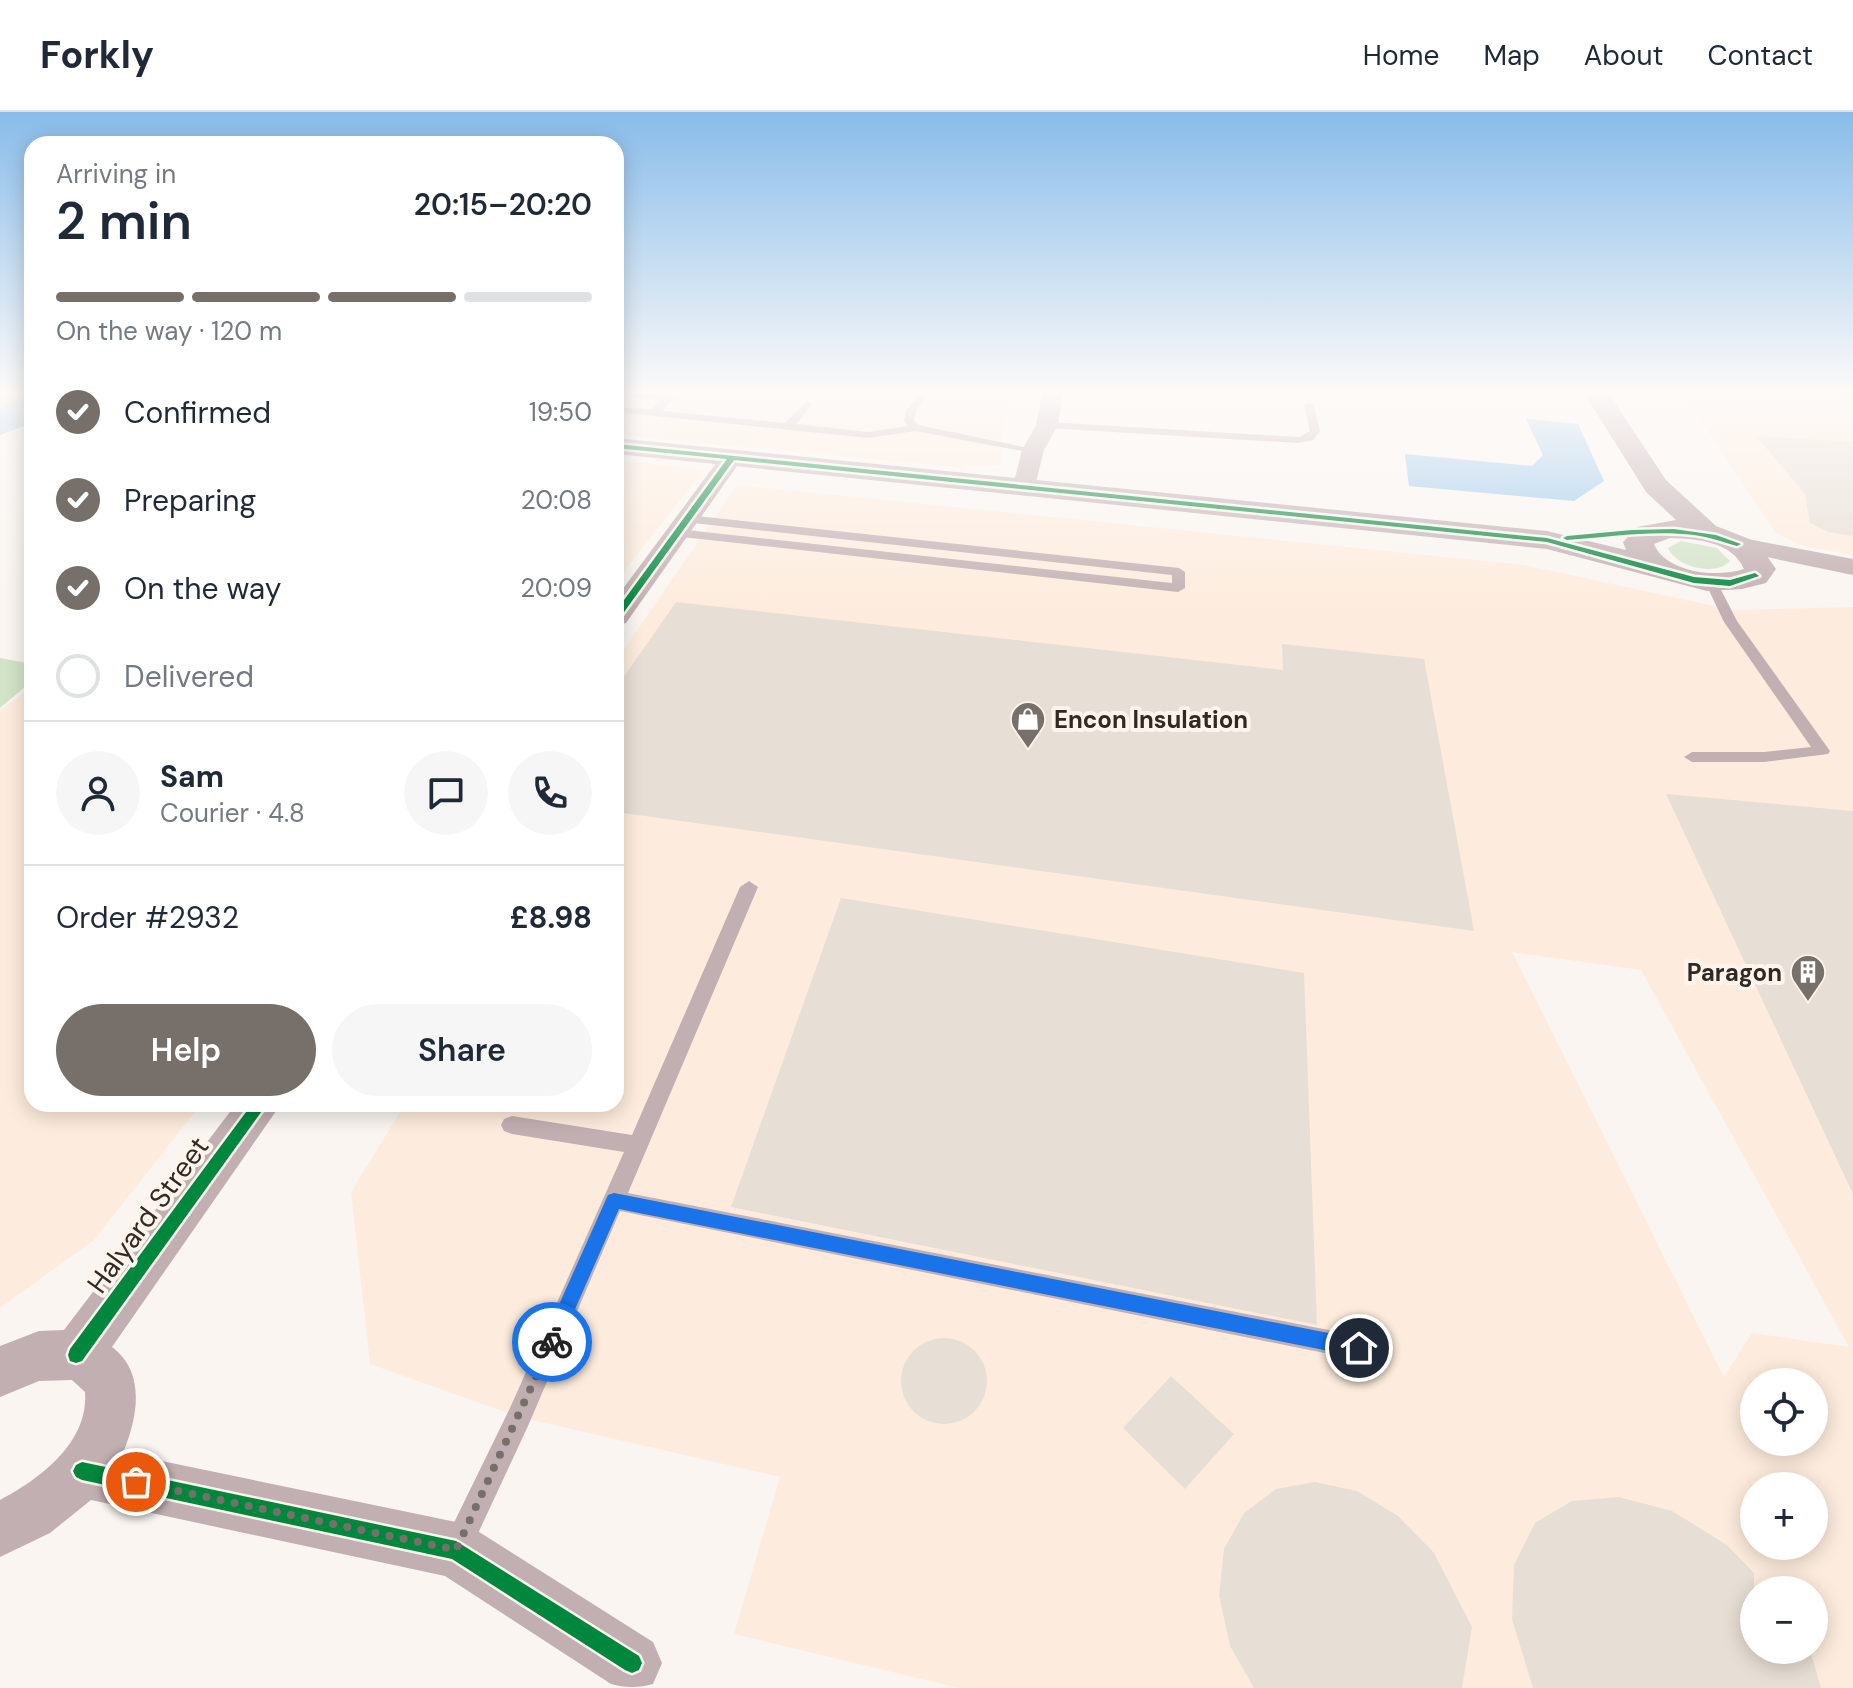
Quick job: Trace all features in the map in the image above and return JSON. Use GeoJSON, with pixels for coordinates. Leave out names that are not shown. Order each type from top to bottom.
{"type":"FeatureCollection","features":[{"type":"Feature","properties":{"kind":"street"},"geometry":{"type":"LineString","coordinates":[[624,606],[727,465]]}},
{"type":"Feature","properties":{"kind":"street"},"geometry":{"type":"LineString","coordinates":[[791,465],[1547,540],[1711,582],[1730,583],[1755,576],[1853,570]]}},
{"type":"Feature","properties":{"kind":"street"},"geometry":{"type":"LineString","coordinates":[[1024,486],[1029,465]]}},
{"type":"Feature","properties":{"kind":"street"},"geometry":{"type":"LineString","coordinates":[[1642,465],[1656,486],[1705,532]]}},
{"type":"Feature","properties":{"kind":"street"},"geometry":{"type":"LineString","coordinates":[[1653,531],[1656,486]]}},
{"type":"Feature","properties":{"kind":"street"},"geometry":{"type":"LineString","coordinates":[[1653,531],[1638,542],[1639,549],[1664,569]]}},
{"type":"Feature","properties":{"kind":"street"},"geometry":{"type":"LineString","coordinates":[[1547,540],[1653,531],[1705,532],[1737,544],[1853,570]]}},
{"type":"Feature","properties":{"kind":"street"},"geometry":{"type":"LineString","coordinates":[[1737,544],[1758,561],[1760,569],[1755,576]]}},
{"type":"Feature","properties":{"kind":"street","name":"Halyard Street"},"geometry":{"type":"LineString","coordinates":[[76,1355],[254,1112]]}},
{"type":"Feature","properties":{"kind":"street"},"geometry":{"type":"LineString","coordinates":[[0,1372],[23,1361],[51,1354],[76,1355],[97,1365],[110,1383],[112,1409],[102,1439],[82,1471],[57,1497],[26,1518],[0,1529]]}},
{"type":"Feature","properties":{"kind":"street"},"geometry":{"type":"LineString","coordinates":[[82,1471],[456,1550],[632,1663]]}},
{"type":"Feature","properties":{"kind":"lane"},"geometry":{"type":"LineString","coordinates":[[682,526],[885,540],[1179,572],[1178,588],[878,553],[682,526]]}},
{"type":"Feature","properties":{"kind":"lane"},"geometry":{"type":"LineString","coordinates":[[1692,757],[1764,757],[1822,751],[1782,702],[1717,600],[1711,582]]}},
{"type":"Feature","properties":{"kind":"lane"},"geometry":{"type":"LineString","coordinates":[[456,1550],[519,1417],[749,887]]}},
{"type":"Feature","properties":{"kind":"lane"},"geometry":{"type":"LineString","coordinates":[[512,1125],[638,1145]]}},
{"type":"Feature","properties":{"kind":"lane"},"geometry":{"type":"LineString","coordinates":[[614,1200],[1359,1348]]}},
{"type":"Feature","properties":{"kind":"shaded area"},"geometry":{"type":"Polygon","coordinates":[[[624,465],[704,470],[624,571],[624,465]]]}},
{"type":"Feature","properties":{"kind":"shaded area"},"geometry":{"type":"Polygon","coordinates":[[[930,465],[1001,465],[1001,465],[930,465]]]}},
{"type":"Feature","properties":{"kind":"shaded area"},"geometry":{"type":"Polygon","coordinates":[[[1730,465],[1853,465],[1853,555],[1799,545],[1775,532],[1730,465]]]}},
{"type":"Feature","properties":{"kind":"shaded area"},"geometry":{"type":"Polygon","coordinates":[[[737,485],[1524,565],[1733,610],[1853,607],[1853,1688],[959,1688],[734,1634],[780,1477],[519,1417],[370,1364],[351,1192],[400,1112],[624,1112],[624,649],[737,485]],[[1512,952],[1724,1377],[1752,1333],[1849,1347],[1641,970],[1512,952]]]}},
{"type":"Feature","properties":{"kind":"shaded area"},"geometry":{"type":"Polygon","coordinates":[[[24,693],[24,1112],[195,1112],[94,1240],[0,1308],[0,710],[24,693]]]}},
{"type":"Feature","properties":{"kind":"green space"},"geometry":{"type":"Polygon","coordinates":[[[1681,541],[1717,548],[1730,561],[1724,566],[1706,569],[1687,565],[1672,555],[1668,548],[1681,541]]]}},
{"type":"Feature","properties":{"kind":"green space"},"geometry":{"type":"Polygon","coordinates":[[[0,658],[24,662],[24,688],[0,708],[0,658]]]}},
{"type":"Feature","properties":{"kind":"water"},"geometry":{"type":"Polygon","coordinates":[[[1406,465],[1517,465],[1596,465],[1604,481],[1574,501],[1409,486],[1406,465]]]}},
{"type":"Feature","properties":{"kind":"building"},"geometry":{"type":"Polygon","coordinates":[[[1780,465],[1853,465],[1853,536],[1828,532],[1810,523],[1805,494],[1780,465]]]}},
{"type":"Feature","properties":{"kind":"building","name":"Encon Insulation"},"geometry":{"type":"Polygon","coordinates":[[[676,602],[1283,670],[1282,644],[1424,659],[1474,931],[624,813],[624,677],[676,602]]]}},
{"type":"Feature","properties":{"kind":"building","name":"Paragon"},"geometry":{"type":"Polygon","coordinates":[[[1666,794],[1853,811],[1853,1194],[1666,794]]]}},
{"type":"Feature","properties":{"kind":"building"},"geometry":{"type":"Polygon","coordinates":[[[841,898],[1304,973],[1317,1325],[731,1207],[841,898]]]}},
{"type":"Feature","properties":{"kind":"building"},"geometry":{"type":"Polygon","coordinates":[[[944,1338],[968,1345],[980,1357],[987,1381],[980,1405],[968,1417],[944,1424],[920,1417],[908,1405],[901,1381],[908,1357],[920,1345],[944,1338]]]}},
{"type":"Feature","properties":{"kind":"building"},"geometry":{"type":"Polygon","coordinates":[[[1171,1376],[1234,1434],[1185,1489],[1123,1428],[1171,1376]]]}},
{"type":"Feature","properties":{"kind":"building"},"geometry":{"type":"Polygon","coordinates":[[[1315,1482],[1357,1491],[1398,1516],[1434,1553],[1472,1627],[1462,1688],[1254,1688],[1230,1646],[1219,1595],[1224,1549],[1244,1513],[1276,1489],[1315,1482]]]}},
{"type":"Feature","properties":{"kind":"building"},"geometry":{"type":"Polygon","coordinates":[[[1619,1497],[1672,1511],[1727,1545],[1754,1573],[1754,1576],[1740,1576],[1740,1664],[1814,1664],[1821,1688],[1533,1688],[1512,1619],[1514,1565],[1535,1523],[1572,1501],[1619,1497]]]}},
{"type":"Feature","properties":{"kind":"cycle path"},"geometry":{"type":"LineString","coordinates":[[624,606],[727,465]]}},
{"type":"Feature","properties":{"kind":"cycle path"},"geometry":{"type":"LineString","coordinates":[[800,465],[1547,540],[1694,580],[1730,583],[1755,576]]}},
{"type":"Feature","properties":{"kind":"cycle path"},"geometry":{"type":"LineString","coordinates":[[1567,538],[1674,531],[1716,537],[1737,544]]}},
{"type":"Feature","properties":{"kind":"cycle path"},"geometry":{"type":"LineString","coordinates":[[76,1355],[254,1112]]}},
{"type":"Feature","properties":{"kind":"cycle path"},"geometry":{"type":"LineString","coordinates":[[82,1471],[456,1550],[632,1663]]}},
{"type":"Feature","properties":{"kind":"way so far"},"geometry":{"type":"LineString","coordinates":[[136,1482],[456,1550],[552,1342]]}},
{"type":"Feature","properties":{"kind":"place","name":"Encon Insulation"},"geometry":{"type":"Point","coordinates":[1028,750]}},
{"type":"Feature","properties":{"kind":"place","name":"Paragon"},"geometry":{"type":"Point","coordinates":[1808,1003]}},
{"type":"Feature","properties":{"kind":"route"},"geometry":{"type":"LineString","coordinates":[[552,1342],[614,1200],[1359,1348]]}}]}
